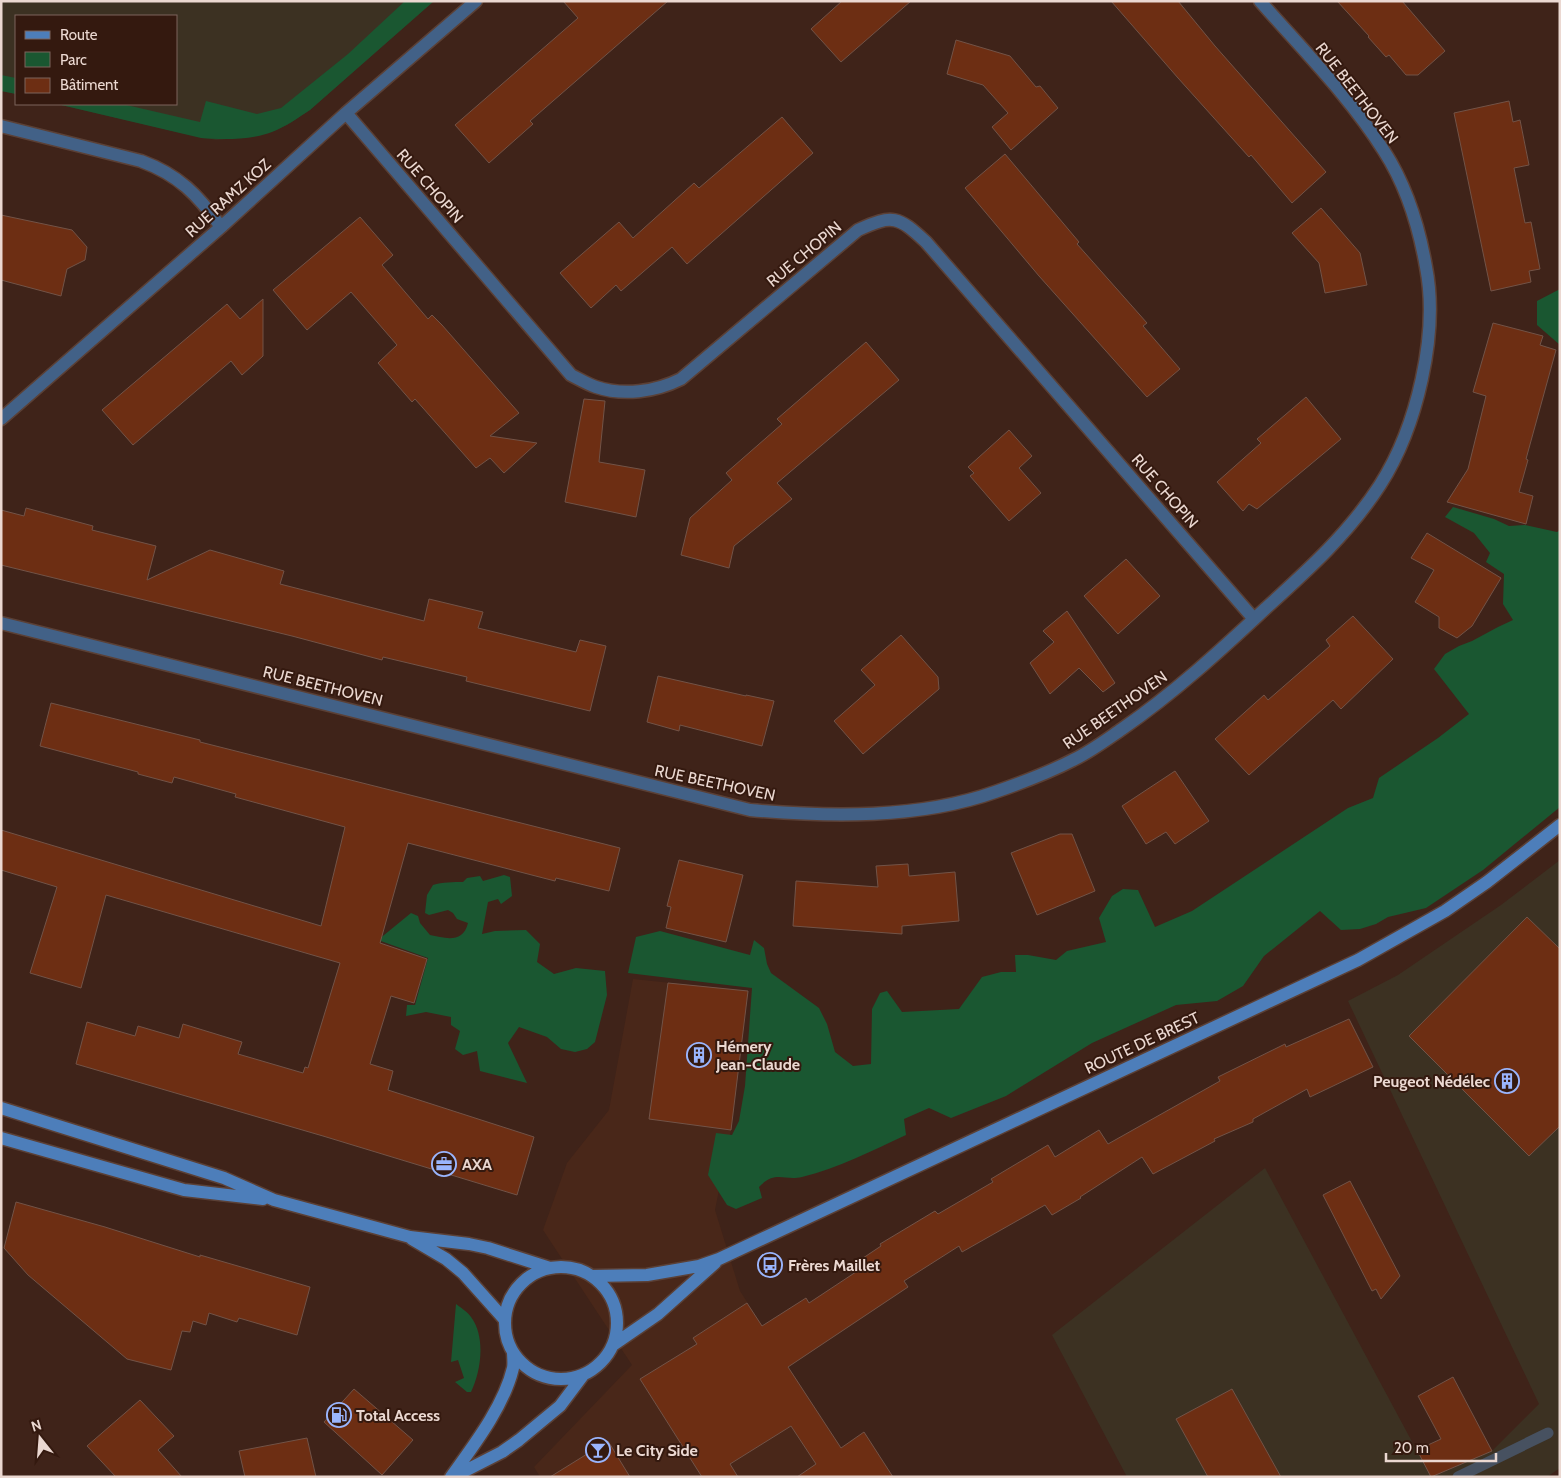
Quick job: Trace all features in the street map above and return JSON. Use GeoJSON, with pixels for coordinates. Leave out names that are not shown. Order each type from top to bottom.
{"type":"FeatureCollection","features":[{"type":"Feature","properties":{"kind":"main road","name":"ROUTE DE BREST"},"geometry":{"type":"LineString","coordinates":[[593,1276],[647,1275],[699,1266],[719,1260],[1358,960],[1411,931],[1459,901],[1513,863],[1560,825]]}},
{"type":"Feature","properties":{"kind":"main road"},"geometry":{"type":"LineString","coordinates":[[1,1108],[224,1178],[274,1200],[410,1237],[482,1246],[550,1268]]}},
{"type":"Feature","properties":{"kind":"main road"},"geometry":{"type":"LineString","coordinates":[[1,1138],[184,1190],[274,1200]]}},
{"type":"Feature","properties":{"kind":"main road"},"geometry":{"type":"LineString","coordinates":[[410,1237],[463,1273],[505,1320]]}},
{"type":"Feature","properties":{"kind":"main road","name":"ROUTE DE BREST"},"geometry":{"type":"LineString","coordinates":[[613,1345],[658,1314],[719,1260]]}},
{"type":"Feature","properties":{"kind":"main road"},"geometry":{"type":"LineString","coordinates":[[452,1477],[498,1405],[513,1366],[512,1352],[505,1331],[505,1320],[509,1302],[519,1286],[532,1274],[550,1268],[565,1267],[593,1276],[613,1300],[617,1315],[617,1330],[613,1345],[601,1362],[584,1374],[568,1379],[552,1379],[536,1373],[523,1365],[512,1352]]}},
{"type":"Feature","properties":{"kind":"main road"},"geometry":{"type":"LineString","coordinates":[[452,1477],[502,1452],[518,1440],[560,1406],[584,1374]]}},
{"type":"Feature","properties":{"kind":"street","name":"RUE RAMZ KOZ"},"geometry":{"type":"LineString","coordinates":[[1,419],[221,226],[346,113],[476,1]]}},
{"type":"Feature","properties":{"kind":"street","name":"RUE BEETHOVEN"},"geometry":{"type":"LineString","coordinates":[[1,623],[750,810],[850,815],[962,802],[992,794],[1029,780],[1075,759],[1171,694],[1344,534],[1382,482],[1399,449],[1419,393],[1426,364],[1430,331],[1430,297],[1426,267],[1409,204],[1386,153],[1365,123],[1260,1]]}},
{"type":"Feature","properties":{"kind":"street","name":"RUE CHOPIN"},"geometry":{"type":"LineString","coordinates":[[346,113],[571,375],[594,387],[609,390],[646,390],[667,386],[681,379],[858,230],[878,221],[894,218],[910,226],[926,242],[1254,619]]}},
{"type":"Feature","properties":{"kind":"street"},"geometry":{"type":"LineString","coordinates":[[1,126],[155,166],[167,172],[190,189],[221,226]]}},
{"type":"Feature","properties":{"kind":"shaded area"},"geometry":{"type":"Polygon","coordinates":[[[1,1],[434,1],[310,110],[287,125],[271,132],[250,137],[216,140],[61,105],[178,105],[178,15],[15,15],[15,94],[1,91],[1,1]]]}},
{"type":"Feature","properties":{"kind":"shaded area"},"geometry":{"type":"Polygon","coordinates":[[[1560,860],[1560,1468],[1547,1477],[1432,1477],[1492,1451],[1539,1404],[1348,1001],[1398,975],[1501,905],[1560,860]]]}},
{"type":"Feature","properties":{"kind":"shaded area"},"geometry":{"type":"Polygon","coordinates":[[[633,979],[748,991],[731,1130],[715,1210],[740,1291],[859,1477],[540,1477],[534,1467],[632,1365],[543,1230],[567,1163],[609,1110],[633,979]]]}},
{"type":"Feature","properties":{"kind":"shaded area"},"geometry":{"type":"Polygon","coordinates":[[[1265,1168],[1431,1477],[1127,1477],[1052,1335],[1265,1168]]]}},
{"type":"Feature","properties":{"kind":"green space"},"geometry":{"type":"Polygon","coordinates":[[[405,1],[434,1],[310,110],[282,128],[264,135],[237,139],[201,138],[61,105],[126,105],[200,122],[206,101],[257,114],[281,108],[348,54],[405,1]]]}},
{"type":"Feature","properties":{"kind":"green space"},"geometry":{"type":"Polygon","coordinates":[[[1,75],[15,78],[15,94],[1,91],[1,75]]]}},
{"type":"Feature","properties":{"kind":"green space"},"geometry":{"type":"Polygon","coordinates":[[[1560,289],[1560,345],[1537,325],[1537,301],[1560,289]]]}},
{"type":"Feature","properties":{"kind":"green space"},"geometry":{"type":"Polygon","coordinates":[[[1453,507],[1494,519],[1509,526],[1525,525],[1557,532],[1560,530],[1560,807],[1483,870],[1426,908],[1388,917],[1376,924],[1360,929],[1341,930],[1320,911],[1264,956],[1243,986],[1217,1001],[1176,1005],[1092,1043],[1006,1096],[951,1118],[929,1108],[904,1119],[906,1135],[829,1169],[796,1178],[775,1177],[759,1187],[762,1198],[736,1209],[727,1205],[708,1175],[716,1133],[732,1135],[739,1121],[745,1086],[752,988],[628,973],[636,937],[660,931],[750,955],[754,940],[764,948],[771,973],[819,1008],[827,1024],[835,1052],[853,1066],[871,1064],[872,1009],[880,993],[887,991],[902,1012],[959,1009],[982,977],[1001,972],[1016,972],[1015,955],[1028,955],[1056,960],[1067,951],[1106,942],[1099,918],[1112,896],[1123,889],[1138,890],[1155,927],[1192,911],[1348,808],[1373,798],[1379,778],[1438,738],[1469,714],[1434,669],[1445,654],[1513,620],[1503,604],[1504,574],[1486,562],[1490,553],[1474,533],[1445,517],[1453,507]]]}},
{"type":"Feature","properties":{"kind":"green space"},"geometry":{"type":"Polygon","coordinates":[[[504,875],[510,877],[512,896],[501,904],[498,899],[488,902],[482,934],[495,931],[526,930],[540,944],[537,962],[554,974],[576,968],[605,971],[607,995],[595,1042],[587,1049],[575,1052],[561,1049],[547,1037],[519,1027],[508,1043],[527,1083],[480,1071],[477,1051],[463,1055],[455,1049],[460,1031],[451,1025],[451,1017],[426,1012],[406,1016],[407,1005],[415,1005],[428,958],[378,940],[411,913],[418,916],[420,923],[430,935],[447,938],[458,937],[466,930],[468,923],[457,919],[448,910],[429,915],[425,913],[427,895],[433,885],[463,882],[467,878],[480,876],[483,881],[504,875]]]}},
{"type":"Feature","properties":{"kind":"green space"},"geometry":{"type":"Polygon","coordinates":[[[456,1304],[470,1315],[479,1334],[479,1364],[471,1392],[467,1392],[455,1382],[464,1378],[458,1360],[451,1362],[456,1304]]]}},
{"type":"Feature","properties":{"kind":"building"},"geometry":{"type":"Polygon","coordinates":[[[563,1],[668,1],[530,121],[533,124],[489,163],[455,125],[578,18],[563,1]]]}},
{"type":"Feature","properties":{"kind":"building"},"geometry":{"type":"Polygon","coordinates":[[[842,1],[911,1],[841,62],[811,29],[842,1]]]}},
{"type":"Feature","properties":{"kind":"building"},"geometry":{"type":"Polygon","coordinates":[[[1111,1],[1178,1],[1326,172],[1292,203],[1111,1]]]}},
{"type":"Feature","properties":{"kind":"building"},"geometry":{"type":"Polygon","coordinates":[[[1337,1],[1402,1],[1445,51],[1418,75],[1406,75],[1389,55],[1386,57],[1337,1]]]}},
{"type":"Feature","properties":{"kind":"building"},"geometry":{"type":"Polygon","coordinates":[[[956,40],[1010,56],[1036,87],[1040,86],[1058,108],[1011,150],[992,127],[1008,113],[983,85],[947,74],[956,40]]]}},
{"type":"Feature","properties":{"kind":"building"},"geometry":{"type":"Polygon","coordinates":[[[1509,101],[1513,122],[1520,120],[1529,165],[1514,168],[1525,223],[1531,222],[1540,269],[1529,271],[1531,282],[1491,291],[1454,113],[1509,101]]]}},
{"type":"Feature","properties":{"kind":"building"},"geometry":{"type":"Polygon","coordinates":[[[782,117],[813,153],[687,264],[672,247],[621,291],[616,285],[591,308],[560,273],[619,222],[633,238],[694,183],[699,188],[782,117]]]}},
{"type":"Feature","properties":{"kind":"building"},"geometry":{"type":"Polygon","coordinates":[[[1005,154],[1079,242],[1077,244],[1147,323],[1143,326],[1180,369],[1147,397],[1039,276],[965,188],[1005,154]]]}},
{"type":"Feature","properties":{"kind":"building"},"geometry":{"type":"Polygon","coordinates":[[[1321,208],[1360,253],[1367,285],[1325,293],[1319,263],[1292,233],[1321,208]]]}},
{"type":"Feature","properties":{"kind":"building"},"geometry":{"type":"Polygon","coordinates":[[[1,215],[72,230],[87,247],[85,260],[67,269],[61,296],[1,280],[1,215]]]}},
{"type":"Feature","properties":{"kind":"building"},"geometry":{"type":"Polygon","coordinates":[[[360,217],[393,255],[382,265],[428,319],[432,315],[442,325],[519,413],[490,436],[537,443],[504,473],[490,458],[476,468],[415,399],[412,402],[378,363],[397,345],[351,292],[307,330],[273,290],[360,217]]]}},
{"type":"Feature","properties":{"kind":"building"},"geometry":{"type":"Polygon","coordinates":[[[263,299],[263,356],[242,375],[231,361],[133,445],[102,410],[227,304],[240,319],[263,299]]]}},
{"type":"Feature","properties":{"kind":"building"},"geometry":{"type":"Polygon","coordinates":[[[1493,323],[1543,336],[1540,345],[1556,350],[1526,459],[1528,460],[1519,492],[1533,496],[1526,524],[1447,502],[1468,469],[1486,396],[1473,392],[1493,323]]]}},
{"type":"Feature","properties":{"kind":"building"},"geometry":{"type":"Polygon","coordinates":[[[866,342],[899,380],[777,483],[792,499],[734,546],[729,568],[681,555],[690,518],[732,480],[726,473],[782,424],[777,419],[866,342]]]}},
{"type":"Feature","properties":{"kind":"building"},"geometry":{"type":"Polygon","coordinates":[[[1306,397],[1341,439],[1257,509],[1249,504],[1243,511],[1217,482],[1261,443],[1257,439],[1306,397]]]}},
{"type":"Feature","properties":{"kind":"building"},"geometry":{"type":"Polygon","coordinates":[[[584,399],[605,401],[599,462],[645,470],[636,517],[565,502],[584,399]]]}},
{"type":"Feature","properties":{"kind":"building"},"geometry":{"type":"Polygon","coordinates":[[[1009,430],[1032,456],[1019,468],[1041,493],[1009,521],[970,476],[974,473],[968,467],[1009,430]]]}},
{"type":"Feature","properties":{"kind":"building"},"geometry":{"type":"Polygon","coordinates":[[[26,508],[93,526],[92,530],[156,546],[147,580],[210,550],[284,571],[280,584],[424,621],[429,599],[483,612],[478,628],[576,652],[580,640],[606,646],[590,711],[466,681],[467,677],[383,657],[382,660],[292,636],[1,565],[1,510],[24,516],[26,508]]]}},
{"type":"Feature","properties":{"kind":"building"},"geometry":{"type":"Polygon","coordinates":[[[1427,533],[1501,578],[1472,626],[1457,638],[1439,628],[1439,617],[1415,602],[1434,570],[1411,558],[1427,533]]]}},
{"type":"Feature","properties":{"kind":"building"},"geometry":{"type":"Polygon","coordinates":[[[1126,559],[1160,596],[1118,634],[1084,596],[1126,559]]]}},
{"type":"Feature","properties":{"kind":"building"},"geometry":{"type":"Polygon","coordinates":[[[1067,611],[1115,683],[1103,692],[1079,668],[1050,694],[1030,663],[1054,642],[1043,631],[1067,611]]]}},
{"type":"Feature","properties":{"kind":"building"},"geometry":{"type":"Polygon","coordinates":[[[1353,616],[1393,659],[1341,709],[1333,700],[1249,775],[1215,739],[1264,695],[1268,700],[1330,646],[1326,640],[1353,616]]]}},
{"type":"Feature","properties":{"kind":"building"},"geometry":{"type":"Polygon","coordinates":[[[901,635],[938,677],[939,689],[863,754],[834,721],[875,685],[861,670],[901,635]]]}},
{"type":"Feature","properties":{"kind":"building"},"geometry":{"type":"Polygon","coordinates":[[[658,676],[774,701],[762,746],[680,725],[679,731],[647,722],[658,676]]]}},
{"type":"Feature","properties":{"kind":"building"},"geometry":{"type":"Polygon","coordinates":[[[51,703],[620,848],[609,891],[556,878],[555,881],[408,843],[380,943],[427,959],[414,1003],[391,996],[370,1064],[393,1071],[388,1090],[534,1137],[517,1195],[76,1064],[87,1022],[135,1036],[138,1026],[179,1038],[183,1024],[242,1042],[238,1054],[303,1073],[305,1067],[308,1068],[340,963],[106,895],[81,988],[30,973],[57,887],[1,870],[1,830],[321,926],[345,827],[235,797],[236,794],[174,777],[172,783],[40,746],[51,703]]]}},
{"type":"Feature","properties":{"kind":"building"},"geometry":{"type":"Polygon","coordinates":[[[1175,771],[1209,821],[1175,844],[1166,832],[1146,844],[1122,806],[1175,771]]]}},
{"type":"Feature","properties":{"kind":"building"},"geometry":{"type":"Polygon","coordinates":[[[1060,834],[1072,834],[1095,891],[1037,915],[1011,853],[1060,834]]]}},
{"type":"Feature","properties":{"kind":"building"},"geometry":{"type":"Polygon","coordinates":[[[679,860],[743,875],[726,942],[666,928],[671,907],[667,906],[679,860]]]}},
{"type":"Feature","properties":{"kind":"building"},"geometry":{"type":"Polygon","coordinates":[[[908,864],[909,876],[955,872],[959,921],[902,926],[902,934],[793,926],[796,881],[878,887],[876,866],[908,864]]]}},
{"type":"Feature","properties":{"kind":"building","name":"Peugeot Nédélec"},"geometry":{"type":"Polygon","coordinates":[[[1527,917],[1560,949],[1560,1126],[1529,1156],[1409,1036],[1527,917]]]}},
{"type":"Feature","properties":{"kind":"building","name":"Hémery Jean-Claude"},"geometry":{"type":"Polygon","coordinates":[[[668,983],[748,991],[731,1130],[649,1119],[668,983]]]}},
{"type":"Feature","properties":{"kind":"building"},"geometry":{"type":"Polygon","coordinates":[[[1349,1019],[1373,1067],[1310,1097],[1307,1089],[1253,1119],[1253,1122],[1214,1139],[1215,1141],[1153,1174],[1142,1157],[1052,1215],[1045,1205],[962,1252],[959,1246],[904,1281],[908,1287],[788,1367],[841,1448],[864,1432],[893,1477],[797,1477],[816,1464],[791,1426],[730,1464],[738,1477],[702,1477],[640,1379],[697,1344],[693,1338],[747,1303],[762,1326],[806,1298],[809,1303],[865,1266],[860,1260],[881,1246],[880,1244],[935,1211],[938,1214],[993,1182],[991,1179],[1048,1145],[1055,1157],[1099,1130],[1108,1144],[1220,1081],[1218,1077],[1285,1044],[1286,1047],[1349,1019]]]}},
{"type":"Feature","properties":{"kind":"building"},"geometry":{"type":"Polygon","coordinates":[[[1350,1181],[1400,1276],[1381,1299],[1376,1289],[1372,1291],[1323,1195],[1350,1181]]]}},
{"type":"Feature","properties":{"kind":"building"},"geometry":{"type":"Polygon","coordinates":[[[16,1202],[105,1227],[200,1257],[200,1255],[310,1287],[297,1335],[239,1318],[237,1322],[209,1313],[206,1325],[193,1321],[190,1332],[182,1331],[171,1370],[127,1359],[28,1275],[4,1248],[16,1202]]]}},
{"type":"Feature","properties":{"kind":"building"},"geometry":{"type":"Polygon","coordinates":[[[1453,1377],[1492,1451],[1431,1477],[1417,1450],[1441,1439],[1418,1396],[1453,1377]]]}},
{"type":"Feature","properties":{"kind":"building"},"geometry":{"type":"Polygon","coordinates":[[[354,1389],[413,1440],[382,1475],[324,1422],[354,1389]]]}},
{"type":"Feature","properties":{"kind":"building"},"geometry":{"type":"Polygon","coordinates":[[[1232,1389],[1281,1477],[1208,1477],[1176,1419],[1232,1389]]]}},
{"type":"Feature","properties":{"kind":"building"},"geometry":{"type":"Polygon","coordinates":[[[140,1400],[174,1436],[158,1450],[182,1477],[116,1477],[87,1446],[140,1400]]]}},
{"type":"Feature","properties":{"kind":"building"},"geometry":{"type":"Polygon","coordinates":[[[307,1438],[316,1477],[245,1477],[239,1451],[307,1438]]]}},
{"type":"Feature","properties":{"kind":"building"},"geometry":{"type":"Polygon","coordinates":[[[608,1441],[630,1477],[550,1477],[608,1441]]]}},
{"type":"Feature","properties":{"kind":"waterway"},"geometry":{"type":"LineString","coordinates":[[1458,1477],[1548,1433]]}},
{"type":"Feature","properties":{"kind":"place","name":"Hémery Jean-Claude"},"geometry":{"type":"Point","coordinates":[699,1055]}},
{"type":"Feature","properties":{"kind":"place","name":"Peugeot Nédélec"},"geometry":{"type":"Point","coordinates":[1507,1081]}},
{"type":"Feature","properties":{"kind":"place","name":"AXA"},"geometry":{"type":"Point","coordinates":[444,1164]}},
{"type":"Feature","properties":{"kind":"place","name":"Frères Maillet"},"geometry":{"type":"Point","coordinates":[770,1265]}},
{"type":"Feature","properties":{"kind":"place","name":"Total Access"},"geometry":{"type":"Point","coordinates":[339,1415]}},
{"type":"Feature","properties":{"kind":"place","name":"Le City Side"},"geometry":{"type":"Point","coordinates":[598,1450]}}]}
